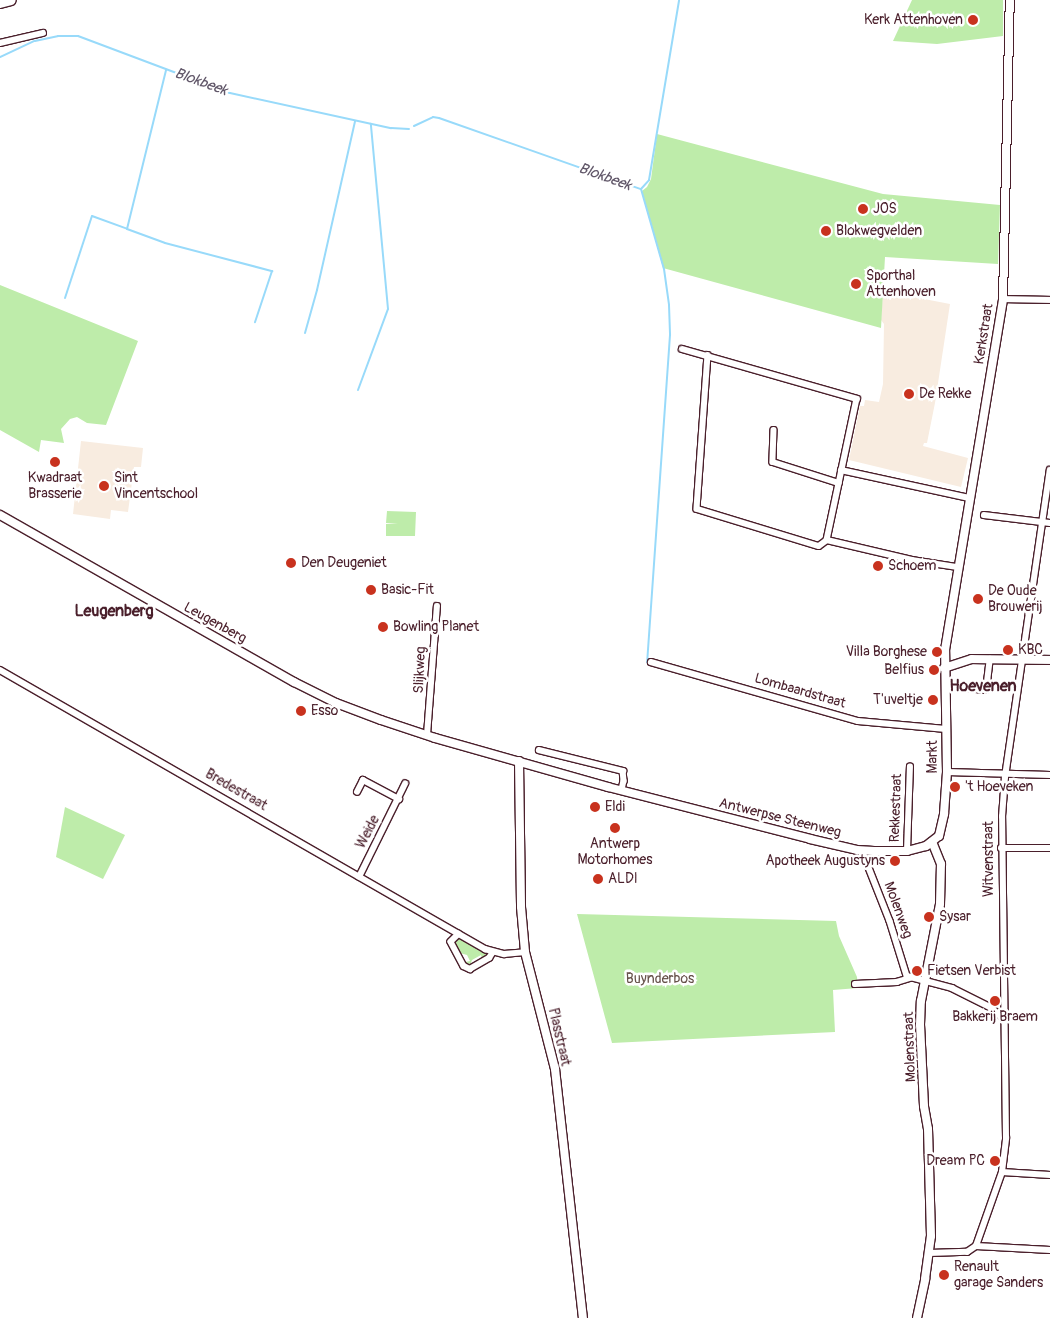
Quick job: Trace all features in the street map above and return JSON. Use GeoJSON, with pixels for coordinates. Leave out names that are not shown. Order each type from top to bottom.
{"type":"FeatureCollection","features":[{"type":"Feature","properties":{"kind":"highway"},"geometry":{"type":"LineString","coordinates":[[0,3],[11,0]]}},
{"type":"Feature","properties":{"kind":"main road","name":"Kerkstraat"},"geometry":{"type":"LineString","coordinates":[[944,668],[957,567],[1003,299],[1010,0]]}},
{"type":"Feature","properties":{"kind":"main road","name":"Leugenberg"},"geometry":{"type":"LineString","coordinates":[[0,515],[314,692],[359,712],[519,761]]}},
{"type":"Feature","properties":{"kind":"main road"},"geometry":{"type":"LineString","coordinates":[[944,668],[972,659],[1050,660]]}},
{"type":"Feature","properties":{"kind":"main road","name":"Markt"},"geometry":{"type":"LineString","coordinates":[[932,842],[939,836],[943,823],[947,772],[944,668]]}},
{"type":"Feature","properties":{"kind":"main road","name":"Antwerpse Steenweg"},"geometry":{"type":"LineString","coordinates":[[519,761],[810,839],[862,850],[907,851],[932,842]]}},
{"type":"Feature","properties":{"kind":"main road","name":"Plasstraat"},"geometry":{"type":"LineString","coordinates":[[519,761],[521,908],[525,952],[555,1069],[583,1318]]}},
{"type":"Feature","properties":{"kind":"main road","name":"Molenstraat"},"geometry":{"type":"LineString","coordinates":[[917,1318],[931,1236],[928,1128],[924,1106],[920,1024],[924,981],[940,904],[941,864],[932,842]]}},
{"type":"Feature","properties":{"kind":"street"},"geometry":{"type":"LineString","coordinates":[[0,43],[43,33]]}},
{"type":"Feature","properties":{"kind":"street"},"geometry":{"type":"LineString","coordinates":[[1003,299],[1050,300]]}},
{"type":"Feature","properties":{"kind":"street"},"geometry":{"type":"LineString","coordinates":[[682,349],[708,355],[857,399],[827,540],[819,546],[697,509],[708,355]]}},
{"type":"Feature","properties":{"kind":"street"},"geometry":{"type":"LineString","coordinates":[[774,430],[773,462],[838,483]]}},
{"type":"Feature","properties":{"kind":"street"},"geometry":{"type":"LineString","coordinates":[[841,470],[969,498]]}},
{"type":"Feature","properties":{"kind":"street","name":"Witvenstraat"},"geometry":{"type":"LineString","coordinates":[[976,1246],[1002,1172],[1006,1138],[1001,848],[1006,773],[1050,470]]}},
{"type":"Feature","properties":{"kind":"street"},"geometry":{"type":"LineString","coordinates":[[984,515],[1050,523]]}},
{"type":"Feature","properties":{"kind":"street"},"geometry":{"type":"LineString","coordinates":[[827,540],[912,560],[957,567]]}},
{"type":"Feature","properties":{"kind":"street","name":"Slijkweg"},"geometry":{"type":"LineString","coordinates":[[427,734],[436,606]]}},
{"type":"Feature","properties":{"kind":"street"},"geometry":{"type":"LineString","coordinates":[[946,686],[986,690],[990,659]]}},
{"type":"Feature","properties":{"kind":"street","name":"Lombaardstraat"},"geometry":{"type":"LineString","coordinates":[[651,662],[858,721],[946,729]]}},
{"type":"Feature","properties":{"kind":"street","name":"Bredestraat"},"geometry":{"type":"LineString","coordinates":[[0,670],[459,934],[493,952],[516,954],[525,952]]}},
{"type":"Feature","properties":{"kind":"street"},"geometry":{"type":"LineString","coordinates":[[539,750],[623,772],[622,790]]}},
{"type":"Feature","properties":{"kind":"street","name":"Rekkestraat"},"geometry":{"type":"LineString","coordinates":[[907,851],[910,767]]}},
{"type":"Feature","properties":{"kind":"street"},"geometry":{"type":"LineString","coordinates":[[947,772],[1050,775]]}},
{"type":"Feature","properties":{"kind":"street"},"geometry":{"type":"LineString","coordinates":[[357,792],[363,780],[399,799]]}},
{"type":"Feature","properties":{"kind":"street","name":"Weide"},"geometry":{"type":"LineString","coordinates":[[359,877],[405,784]]}},
{"type":"Feature","properties":{"kind":"street"},"geometry":{"type":"LineString","coordinates":[[1001,848],[1050,848]]}},
{"type":"Feature","properties":{"kind":"street","name":"Molenweg"},"geometry":{"type":"LineString","coordinates":[[862,850],[910,978]]}},
{"type":"Feature","properties":{"kind":"street"},"geometry":{"type":"LineString","coordinates":[[459,934],[451,942],[464,966],[470,969],[489,958],[493,952]]}},
{"type":"Feature","properties":{"kind":"street"},"geometry":{"type":"LineString","coordinates":[[856,984],[897,982],[910,978],[940,983],[978,1000],[1004,1020]]}},
{"type":"Feature","properties":{"kind":"street"},"geometry":{"type":"LineString","coordinates":[[1002,1172],[1050,1175]]}},
{"type":"Feature","properties":{"kind":"street"},"geometry":{"type":"LineString","coordinates":[[929,1253],[967,1252],[976,1246],[1050,1250]]}},
{"type":"Feature","properties":{"kind":"shaded area","name":"De Rekke"},"geometry":{"type":"Polygon","coordinates":[[[883,291],[950,304],[935,403],[927,443],[924,443],[923,446],[968,458],[961,487],[849,460],[860,406],[864,406],[865,400],[879,402],[883,384],[884,324],[881,320],[883,291]]]}},
{"type":"Feature","properties":{"kind":"shaded area","name":"Sint Vincentschool"},"geometry":{"type":"Polygon","coordinates":[[[81,441],[143,448],[141,467],[134,467],[128,512],[111,510],[110,519],[73,514],[81,441]]]}},
{"type":"Feature","properties":{"kind":"green space"},"geometry":{"type":"Polygon","coordinates":[[[912,0],[1003,0],[1003,36],[937,44],[893,41],[912,0]]]}},
{"type":"Feature","properties":{"kind":"green space","name":"Blokwegvelden"},"geometry":{"type":"Polygon","coordinates":[[[657,134],[883,194],[1000,205],[998,264],[885,257],[881,328],[663,268],[642,191],[647,187],[651,179],[657,134]]]}},
{"type":"Feature","properties":{"kind":"green space"},"geometry":{"type":"Polygon","coordinates":[[[0,285],[138,341],[106,425],[87,423],[77,417],[70,419],[61,429],[64,443],[41,440],[39,452],[0,430],[0,285]]]}},
{"type":"Feature","properties":{"kind":"green space"},"geometry":{"type":"Polygon","coordinates":[[[387,511],[416,512],[415,536],[386,536],[386,524],[398,524],[386,523],[387,511]]]}},
{"type":"Feature","properties":{"kind":"green space"},"geometry":{"type":"Polygon","coordinates":[[[65,807],[125,835],[103,879],[56,857],[65,807]]]}},
{"type":"Feature","properties":{"kind":"green space","name":"Buynderbos"},"geometry":{"type":"Polygon","coordinates":[[[577,914],[836,921],[839,936],[857,977],[858,988],[833,990],[835,1032],[612,1043],[577,914]]]}},
{"type":"Feature","properties":{"kind":"green space"},"geometry":{"type":"Polygon","coordinates":[[[459,938],[487,954],[487,957],[482,959],[481,955],[472,960],[470,966],[467,965],[465,962],[470,961],[467,955],[460,953],[455,944],[459,938]]]}},
{"type":"Feature","properties":{"kind":"waterway","name":"Blokbeek"},"geometry":{"type":"LineString","coordinates":[[414,126],[433,117],[439,118],[641,189],[649,180],[679,0]]}},
{"type":"Feature","properties":{"kind":"waterway","name":"Blokbeek"},"geometry":{"type":"LineString","coordinates":[[0,57],[35,41],[58,36],[78,36],[230,93],[391,128],[409,129]]}},
{"type":"Feature","properties":{"kind":"waterway"},"geometry":{"type":"LineString","coordinates":[[65,298],[92,216],[127,229],[166,70]]}},
{"type":"Feature","properties":{"kind":"waterway"},"geometry":{"type":"LineString","coordinates":[[305,333],[317,290],[355,121]]}},
{"type":"Feature","properties":{"kind":"waterway"},"geometry":{"type":"LineString","coordinates":[[358,390],[388,309],[371,124]]}},
{"type":"Feature","properties":{"kind":"waterway","name":"De Rekke"},"geometry":{"type":"LineString","coordinates":[[641,189],[664,269],[669,305],[670,335],[647,662]]}},
{"type":"Feature","properties":{"kind":"waterway"},"geometry":{"type":"LineString","coordinates":[[127,229],[165,243],[272,271],[255,322]]}},
{"type":"Feature","properties":{"kind":"place","name":"Kerk Attenhoven"},"geometry":{"type":"Point","coordinates":[973,20]}},
{"type":"Feature","properties":{"kind":"place","name":"JOS"},"geometry":{"type":"Point","coordinates":[863,209]}},
{"type":"Feature","properties":{"kind":"place","name":"Blokwegvelden"},"geometry":{"type":"Point","coordinates":[826,231]}},
{"type":"Feature","properties":{"kind":"place","name":"Sporthal Attenhoven"},"geometry":{"type":"Point","coordinates":[856,284]}},
{"type":"Feature","properties":{"kind":"place","name":"De Rekke"},"geometry":{"type":"Point","coordinates":[909,394]}},
{"type":"Feature","properties":{"kind":"place","name":"Kwadraat Brasserie"},"geometry":{"type":"Point","coordinates":[55,462]}},
{"type":"Feature","properties":{"kind":"place","name":"Sint Vincentschool"},"geometry":{"type":"Point","coordinates":[104,486]}},
{"type":"Feature","properties":{"kind":"place","name":"Den Deugeniet"},"geometry":{"type":"Point","coordinates":[291,563]}},
{"type":"Feature","properties":{"kind":"place","name":"Schoem"},"geometry":{"type":"Point","coordinates":[878,566]}},
{"type":"Feature","properties":{"kind":"place","name":"Basic-Fit"},"geometry":{"type":"Point","coordinates":[371,590]}},
{"type":"Feature","properties":{"kind":"place","name":"De Oude Brouwerij"},"geometry":{"type":"Point","coordinates":[978,599]}},
{"type":"Feature","properties":{"kind":"place","name":"Bowling Planet"},"geometry":{"type":"Point","coordinates":[383,627]}},
{"type":"Feature","properties":{"kind":"place","name":"KBC"},"geometry":{"type":"Point","coordinates":[1008,650]}},
{"type":"Feature","properties":{"kind":"place","name":"Villa Borghese"},"geometry":{"type":"Point","coordinates":[937,652]}},
{"type":"Feature","properties":{"kind":"place","name":"Belfius"},"geometry":{"type":"Point","coordinates":[934,670]}},
{"type":"Feature","properties":{"kind":"place","name":"T'uveltje"},"geometry":{"type":"Point","coordinates":[933,700]}},
{"type":"Feature","properties":{"kind":"place","name":"Esso"},"geometry":{"type":"Point","coordinates":[301,711]}},
{"type":"Feature","properties":{"kind":"place","name":"'t Hoeveken"},"geometry":{"type":"Point","coordinates":[955,787]}},
{"type":"Feature","properties":{"kind":"place","name":"Eldi"},"geometry":{"type":"Point","coordinates":[595,807]}},
{"type":"Feature","properties":{"kind":"place","name":"Antwerp Motorhomes"},"geometry":{"type":"Point","coordinates":[615,828]}},
{"type":"Feature","properties":{"kind":"place","name":"Apotheek Augustyns"},"geometry":{"type":"Point","coordinates":[895,861]}},
{"type":"Feature","properties":{"kind":"place","name":"ALDI"},"geometry":{"type":"Point","coordinates":[598,879]}},
{"type":"Feature","properties":{"kind":"place","name":"Sysar"},"geometry":{"type":"Point","coordinates":[929,917]}},
{"type":"Feature","properties":{"kind":"place","name":"Fietsen Verbist"},"geometry":{"type":"Point","coordinates":[917,971]}},
{"type":"Feature","properties":{"kind":"place","name":"Bakkerij Braem"},"geometry":{"type":"Point","coordinates":[995,1001]}},
{"type":"Feature","properties":{"kind":"place","name":"Dream PC"},"geometry":{"type":"Point","coordinates":[995,1161]}},
{"type":"Feature","properties":{"kind":"place","name":"Renault garage Sanders"},"geometry":{"type":"Point","coordinates":[944,1275]}},
{"type":"Feature","properties":{"kind":"district","name":"Leugenberg"},"geometry":{"type":"Point","coordinates":[114,611]}},
{"type":"Feature","properties":{"kind":"district","name":"Hoevenen"},"geometry":{"type":"Point","coordinates":[983,686]}}]}
